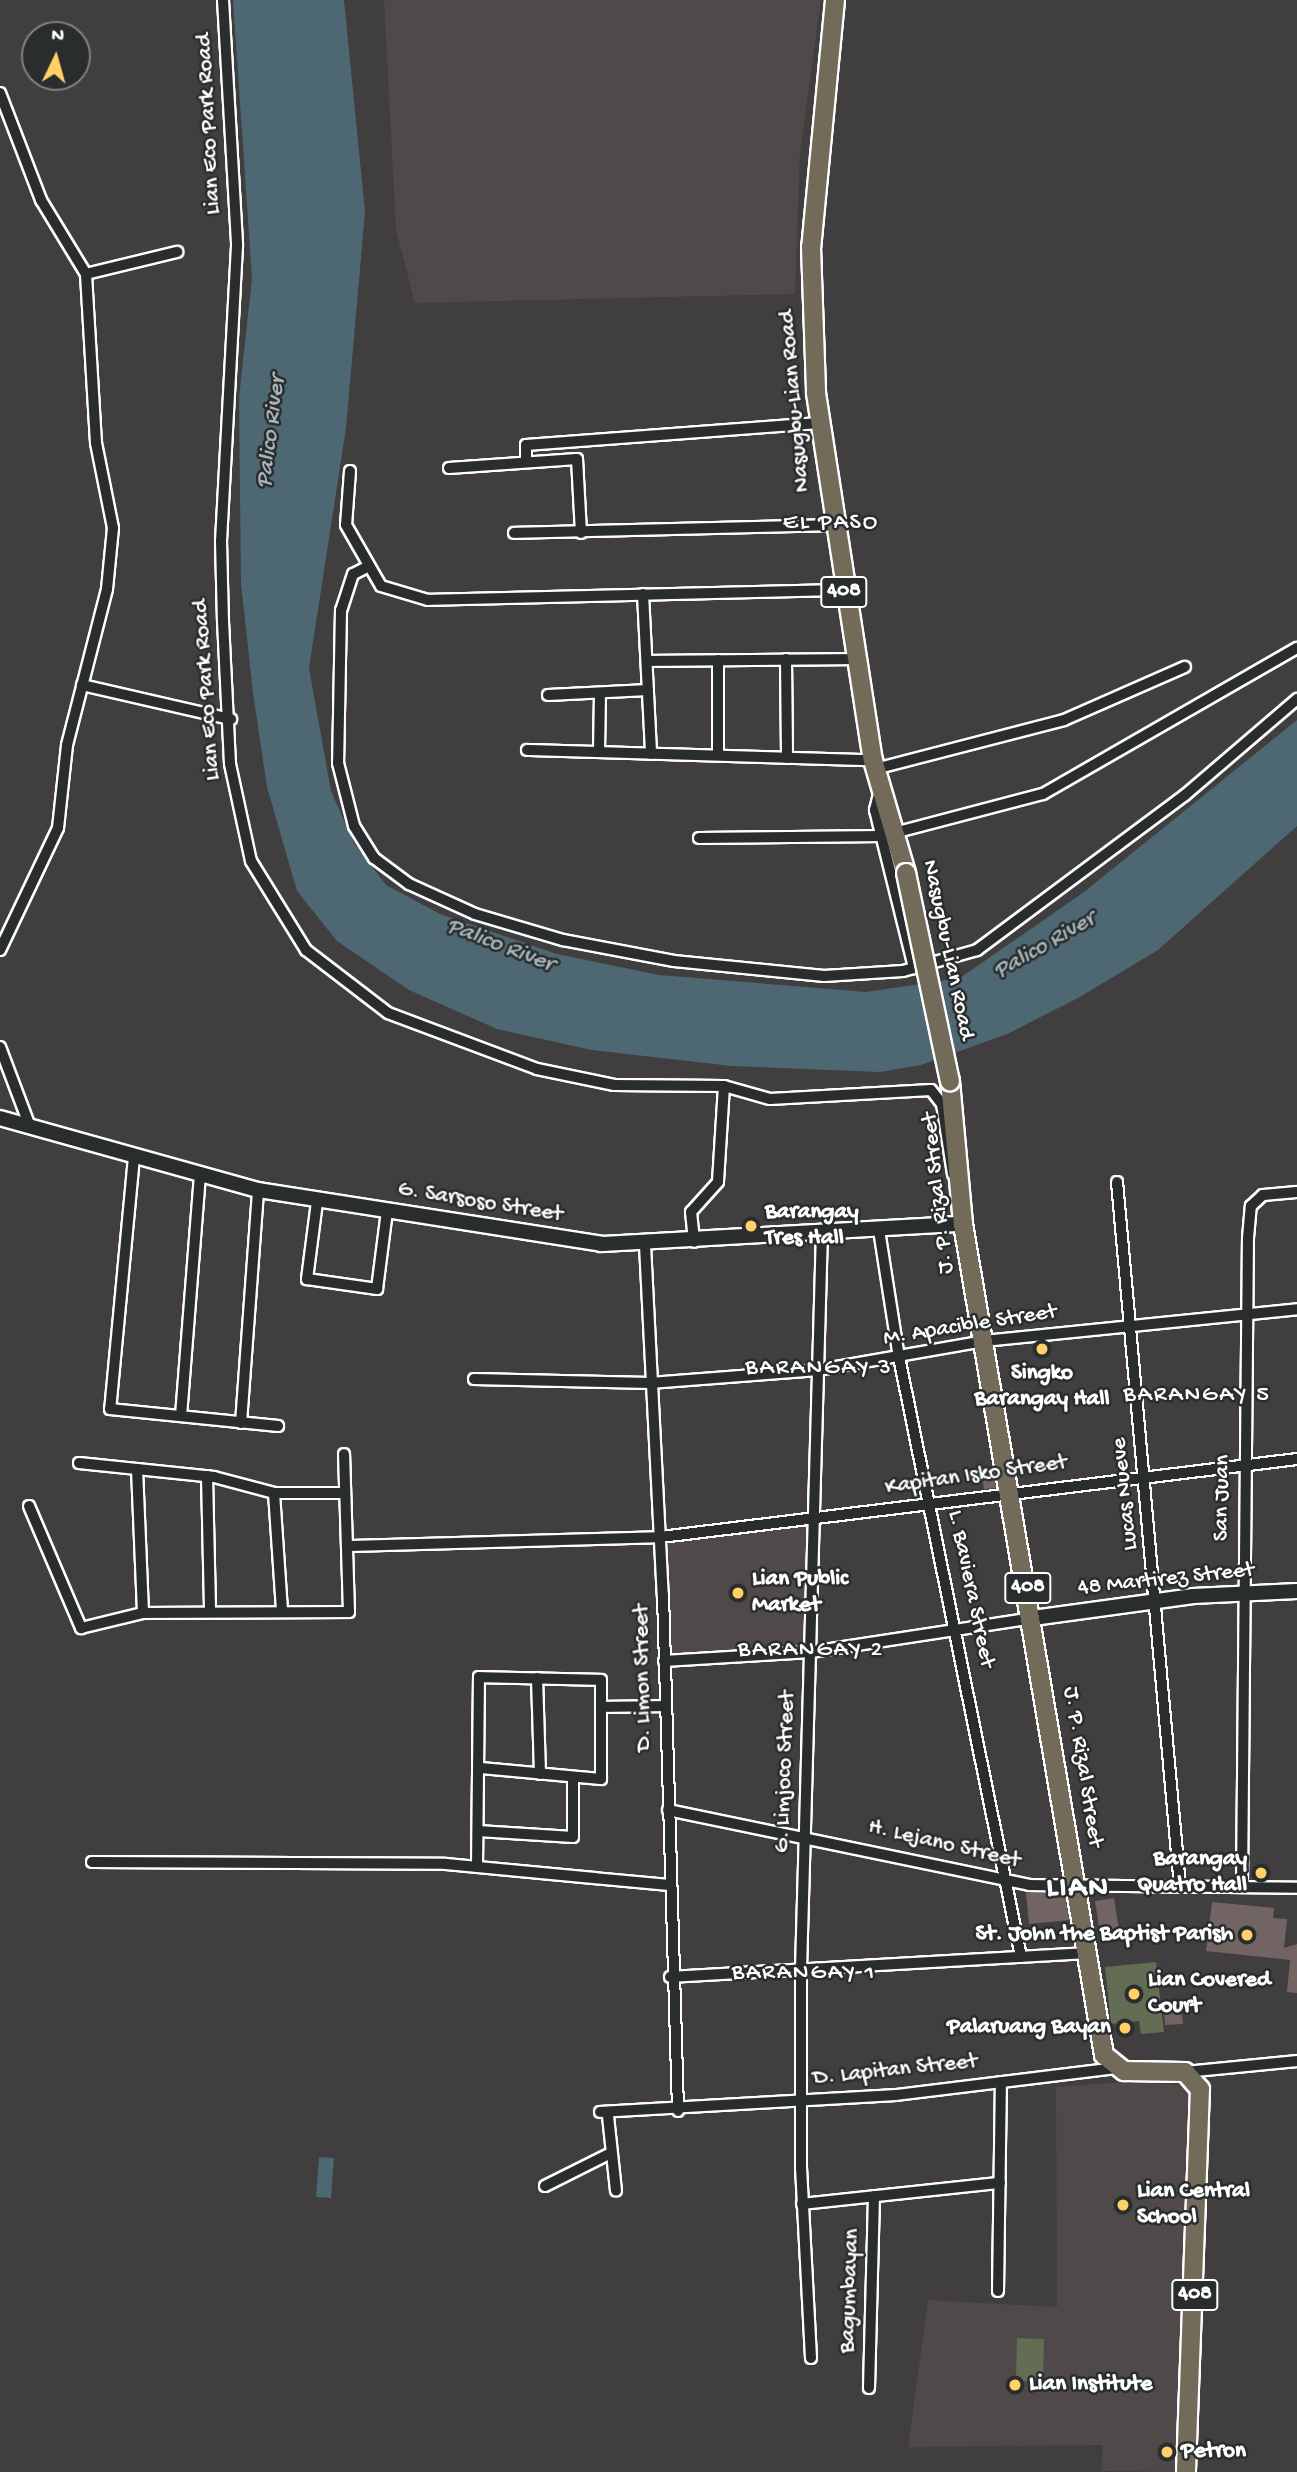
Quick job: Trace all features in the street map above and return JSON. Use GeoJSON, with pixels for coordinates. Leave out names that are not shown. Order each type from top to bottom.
{"type":"FeatureCollection","features":[{"type":"Feature","properties":{"kind":"main road","name":"Nasugbu-Lian Road"},"geometry":{"type":"LineString","coordinates":[[835,0],[811,247],[819,423],[832,525],[874,765],[888,834],[906,873],[950,1081]]}},
{"type":"Feature","properties":{"kind":"main road","name":"J. P. Rizal Street"},"geometry":{"type":"LineString","coordinates":[[950,1081],[963,1224],[1012,1492],[1104,2055],[1115,2068]]}},
{"type":"Feature","properties":{"kind":"main road"},"geometry":{"type":"LineString","coordinates":[[1115,2068],[1185,2072]]}},
{"type":"Feature","properties":{"kind":"main road","name":"408"},"geometry":{"type":"LineString","coordinates":[[1185,2072],[1200,2089],[1202,2117],[1186,2472]]}},
{"type":"Feature","properties":{"kind":"street","name":"Lian Eco Park Road"},"geometry":{"type":"LineString","coordinates":[[223,0],[237,246],[221,541],[231,719],[230,764],[251,861],[286,927],[348,988],[388,1013],[537,1069],[614,1086],[724,1086],[771,1099],[931,1090],[942,1104],[945,1151],[958,1188]]}},
{"type":"Feature","properties":{"kind":"street"},"geometry":{"type":"LineString","coordinates":[[0,93],[41,200],[86,274],[96,443],[113,544],[82,685],[58,828],[0,950]]}},
{"type":"Feature","properties":{"kind":"street"},"geometry":{"type":"LineString","coordinates":[[86,274],[177,251]]}},
{"type":"Feature","properties":{"kind":"street"},"geometry":{"type":"LineString","coordinates":[[526,461],[526,445],[819,423]]}},
{"type":"Feature","properties":{"kind":"street"},"geometry":{"type":"LineString","coordinates":[[449,468],[526,461],[579,460],[581,533]]}},
{"type":"Feature","properties":{"kind":"street"},"geometry":{"type":"LineString","coordinates":[[350,471],[346,525],[381,586],[428,600],[844,590]]}},
{"type":"Feature","properties":{"kind":"street"},"geometry":{"type":"LineString","coordinates":[[514,533],[832,525]]}},
{"type":"Feature","properties":{"kind":"street"},"geometry":{"type":"LineString","coordinates":[[369,566],[346,584],[341,610],[342,790],[374,858],[409,884],[475,914],[563,940],[674,961],[824,976],[914,968],[977,950],[1017,925],[1297,699]]}},
{"type":"Feature","properties":{"kind":"street"},"geometry":{"type":"LineString","coordinates":[[643,594],[651,754]]}},
{"type":"Feature","properties":{"kind":"street"},"geometry":{"type":"LineString","coordinates":[[699,838],[888,834],[1043,794],[1297,648]]}},
{"type":"Feature","properties":{"kind":"street"},"geometry":{"type":"LineString","coordinates":[[647,661],[857,659]]}},
{"type":"Feature","properties":{"kind":"street"},"geometry":{"type":"LineString","coordinates":[[718,660],[718,755]]}},
{"type":"Feature","properties":{"kind":"street"},"geometry":{"type":"LineString","coordinates":[[786,660],[787,758]]}},
{"type":"Feature","properties":{"kind":"street"},"geometry":{"type":"LineString","coordinates":[[527,750],[718,755],[874,765],[1064,720],[1185,667]]}},
{"type":"Feature","properties":{"kind":"street"},"geometry":{"type":"LineString","coordinates":[[82,685],[231,719]]}},
{"type":"Feature","properties":{"kind":"street"},"geometry":{"type":"LineString","coordinates":[[548,695],[648,690]]}},
{"type":"Feature","properties":{"kind":"street"},"geometry":{"type":"LineString","coordinates":[[599,751],[600,693]]}},
{"type":"Feature","properties":{"kind":"street"},"geometry":{"type":"LineString","coordinates":[[888,834],[914,968]]}},
{"type":"Feature","properties":{"kind":"street"},"geometry":{"type":"LineString","coordinates":[[0,1047],[30,1127]]}},
{"type":"Feature","properties":{"kind":"street"},"geometry":{"type":"LineString","coordinates":[[694,1242],[691,1212],[718,1182],[724,1086]]}},
{"type":"Feature","properties":{"kind":"street","name":"G. Sarsoso Street"},"geometry":{"type":"LineString","coordinates":[[0,1118],[200,1177],[258,1190],[317,1202],[590,1243],[645,1245],[963,1224]]}},
{"type":"Feature","properties":{"kind":"street"},"geometry":{"type":"LineString","coordinates":[[134,1157],[110,1409],[278,1426]]}},
{"type":"Feature","properties":{"kind":"street"},"geometry":{"type":"LineString","coordinates":[[181,1416],[200,1177]]}},
{"type":"Feature","properties":{"kind":"street","name":"Lucas Nueve"},"geometry":{"type":"LineString","coordinates":[[1117,1182],[1158,1600],[1180,1886]]}},
{"type":"Feature","properties":{"kind":"street"},"geometry":{"type":"LineString","coordinates":[[241,1423],[258,1190]]}},
{"type":"Feature","properties":{"kind":"street","name":"San Juan"},"geometry":{"type":"LineString","coordinates":[[1242,1884],[1242,1594],[1251,1206],[1263,1195],[1297,1192]]}},
{"type":"Feature","properties":{"kind":"street"},"geometry":{"type":"LineString","coordinates":[[317,1202],[307,1279],[377,1289],[387,1211]]}},
{"type":"Feature","properties":{"kind":"street","name":"L. Baviera Street"},"geometry":{"type":"LineString","coordinates":[[879,1230],[899,1357],[1009,1879],[1021,1957]]}},
{"type":"Feature","properties":{"kind":"street","name":"G. Limjoco Street"},"geometry":{"type":"LineString","coordinates":[[802,2204],[801,1969],[822,1233]]}},
{"type":"Feature","properties":{"kind":"street","name":"D. Limon Street"},"geometry":{"type":"LineString","coordinates":[[645,1245],[650,1382],[661,1537],[670,1977],[678,2111]]}},
{"type":"Feature","properties":{"kind":"street","name":"M. Apacible Street"},"geometry":{"type":"LineString","coordinates":[[474,1379],[650,1382],[818,1370],[984,1341],[1297,1309]]}},
{"type":"Feature","properties":{"kind":"street"},"geometry":{"type":"LineString","coordinates":[[29,1506],[81,1628],[143,1613],[349,1612],[344,1454]]}},
{"type":"Feature","properties":{"kind":"street","name":"Kapitan Isko Street"},"geometry":{"type":"LineString","coordinates":[[347,1546],[661,1537],[814,1520],[1144,1475],[1297,1459]]}},
{"type":"Feature","properties":{"kind":"street"},"geometry":{"type":"LineString","coordinates":[[79,1463],[207,1476],[275,1493],[345,1493]]}},
{"type":"Feature","properties":{"kind":"street"},"geometry":{"type":"LineString","coordinates":[[137,1469],[143,1613]]}},
{"type":"Feature","properties":{"kind":"street"},"geometry":{"type":"LineString","coordinates":[[207,1476],[211,1612]]}},
{"type":"Feature","properties":{"kind":"street"},"geometry":{"type":"LineString","coordinates":[[275,1493],[282,1611]]}},
{"type":"Feature","properties":{"kind":"street","name":"48 Martirez Street"},"geometry":{"type":"LineString","coordinates":[[664,1661],[811,1652],[1158,1600],[1297,1591]]}},
{"type":"Feature","properties":{"kind":"street"},"geometry":{"type":"LineString","coordinates":[[477,1867],[479,1676],[601,1680],[601,1779],[480,1768]]}},
{"type":"Feature","properties":{"kind":"street"},"geometry":{"type":"LineString","coordinates":[[537,1678],[540,1774]]}},
{"type":"Feature","properties":{"kind":"street"},"geometry":{"type":"LineString","coordinates":[[601,1707],[666,1706]]}},
{"type":"Feature","properties":{"kind":"street"},"geometry":{"type":"LineString","coordinates":[[478,1831],[573,1837],[573,1777]]}},
{"type":"Feature","properties":{"kind":"street","name":"H. Lejano Street"},"geometry":{"type":"LineString","coordinates":[[668,1810],[804,1835],[1009,1879],[1076,1885],[1242,1884],[1297,1888]]}},
{"type":"Feature","properties":{"kind":"street"},"geometry":{"type":"LineString","coordinates":[[92,1862],[477,1867],[669,1885]]}},
{"type":"Feature","properties":{"kind":"street"},"geometry":{"type":"LineString","coordinates":[[670,1977],[1087,1953]]}},
{"type":"Feature","properties":{"kind":"street"},"geometry":{"type":"LineString","coordinates":[[1185,2072],[1297,2061]]}},
{"type":"Feature","properties":{"kind":"street","name":"D. Lapitan Street"},"geometry":{"type":"LineString","coordinates":[[611,2153],[604,2114],[801,2102],[1115,2068]]}},
{"type":"Feature","properties":{"kind":"street"},"geometry":{"type":"LineString","coordinates":[[998,2291],[1001,2082]]}},
{"type":"Feature","properties":{"kind":"street"},"geometry":{"type":"LineString","coordinates":[[545,2186],[611,2153],[617,2191]]}},
{"type":"Feature","properties":{"kind":"street","name":"Bagumbayan"},"geometry":{"type":"LineString","coordinates":[[811,2358],[802,2204],[1000,2183]]}},
{"type":"Feature","properties":{"kind":"street","name":"Bagumbayan"},"geometry":{"type":"LineString","coordinates":[[869,2388],[874,2196]]}},
{"type":"Feature","properties":{"kind":"shaded area"},"geometry":{"type":"Polygon","coordinates":[[[384,0],[821,0],[800,152],[795,294],[415,303],[396,230],[384,0]]]}},
{"type":"Feature","properties":{"kind":"shaded area","name":"Lian Public Market"},"geometry":{"type":"Polygon","coordinates":[[[808,1523],[806,1647],[670,1655],[668,1539],[808,1523]]]}},
{"type":"Feature","properties":{"kind":"shaded area"},"geometry":{"type":"Polygon","coordinates":[[[1125,2082],[1185,2085],[1195,2103],[1177,2472],[1101,2471],[1103,2445],[908,2447],[928,2300],[1057,2307],[1056,2087],[1125,2082]]]}},
{"type":"Feature","properties":{"kind":"green space","name":"Lian Covered Court"},"geometry":{"type":"Polygon","coordinates":[[[1156,1962],[1164,2032],[1141,2034],[1139,2021],[1111,2024],[1105,1967],[1156,1962]]]}},
{"type":"Feature","properties":{"kind":"green space"},"geometry":{"type":"Polygon","coordinates":[[[1017,2338],[1044,2339],[1043,2382],[1016,2381],[1017,2338]]]}},
{"type":"Feature","properties":{"kind":"water","name":"Palico River"},"geometry":{"type":"Polygon","coordinates":[[[233,0],[344,0],[365,212],[346,428],[309,668],[331,791],[354,843],[386,885],[440,914],[557,954],[659,975],[866,992],[960,978],[1084,892],[1297,720],[1297,826],[1158,950],[1078,998],[1007,1034],[921,1065],[880,1072],[732,1066],[592,1050],[497,1029],[409,990],[337,941],[297,891],[267,787],[253,693],[241,583],[239,398],[252,278],[233,0]]]}},
{"type":"Feature","properties":{"kind":"water"},"geometry":{"type":"Polygon","coordinates":[[[319,2157],[334,2158],[331,2198],[316,2197],[319,2157]]]}},
{"type":"Feature","properties":{"kind":"building"},"geometry":{"type":"Polygon","coordinates":[[[993,1467],[996,1488],[984,1489],[981,1468],[993,1467]]]}},
{"type":"Feature","properties":{"kind":"building"},"geometry":{"type":"Polygon","coordinates":[[[1026,1893],[1065,1893],[1069,1920],[1029,1924],[1026,1893]]]}},
{"type":"Feature","properties":{"kind":"building"},"geometry":{"type":"Polygon","coordinates":[[[1114,1898],[1120,1937],[1101,1940],[1095,1901],[1114,1898]]]}},
{"type":"Feature","properties":{"kind":"building","name":"St. John the Baptist Parish"},"geometry":{"type":"Polygon","coordinates":[[[1212,1902],[1274,1908],[1273,1918],[1287,1919],[1284,1948],[1297,1944],[1297,1993],[1287,1992],[1290,1960],[1206,1951],[1212,1902]]]}},
{"type":"Feature","properties":{"kind":"building"},"geometry":{"type":"Polygon","coordinates":[[[1181,2009],[1183,2024],[1165,2025],[1164,2010],[1181,2009]]]}},
{"type":"Feature","properties":{"kind":"place","name":"Barangay Tres Hall"},"geometry":{"type":"Point","coordinates":[751,1226]}},
{"type":"Feature","properties":{"kind":"place","name":"Singko Barangay Hall"},"geometry":{"type":"Point","coordinates":[1042,1349]}},
{"type":"Feature","properties":{"kind":"place","name":"Lian Public Market"},"geometry":{"type":"Point","coordinates":[738,1593]}},
{"type":"Feature","properties":{"kind":"place","name":"Barangay Quatro Hall"},"geometry":{"type":"Point","coordinates":[1261,1873]}},
{"type":"Feature","properties":{"kind":"place","name":"St. John the Baptist Parish"},"geometry":{"type":"Point","coordinates":[1247,1935]}},
{"type":"Feature","properties":{"kind":"place","name":"Lian Covered Court"},"geometry":{"type":"Point","coordinates":[1134,1994]}},
{"type":"Feature","properties":{"kind":"place","name":"Palaruang Bayan"},"geometry":{"type":"Point","coordinates":[1125,2028]}},
{"type":"Feature","properties":{"kind":"place","name":"Lian Central School"},"geometry":{"type":"Point","coordinates":[1123,2205]}},
{"type":"Feature","properties":{"kind":"place","name":"Lian Institute"},"geometry":{"type":"Point","coordinates":[1015,2385]}},
{"type":"Feature","properties":{"kind":"place","name":"Petron"},"geometry":{"type":"Point","coordinates":[1167,2452]}},
{"type":"Feature","properties":{"kind":"district","name":"EL PASO"},"geometry":{"type":"Point","coordinates":[831,524]}},
{"type":"Feature","properties":{"kind":"district","name":"BARANGAY 3"},"geometry":{"type":"Point","coordinates":[819,1369]}},
{"type":"Feature","properties":{"kind":"district","name":"BARANGAY 5"},"geometry":{"type":"Point","coordinates":[1197,1396]}},
{"type":"Feature","properties":{"kind":"district","name":"BARANGAY 2"},"geometry":{"type":"Point","coordinates":[811,1651]}},
{"type":"Feature","properties":{"kind":"district","name":"LIAN"},"geometry":{"type":"Point","coordinates":[1078,1890]}},
{"type":"Feature","properties":{"kind":"district","name":"BARANGAY 1"},"geometry":{"type":"Point","coordinates":[804,1974]}}]}
